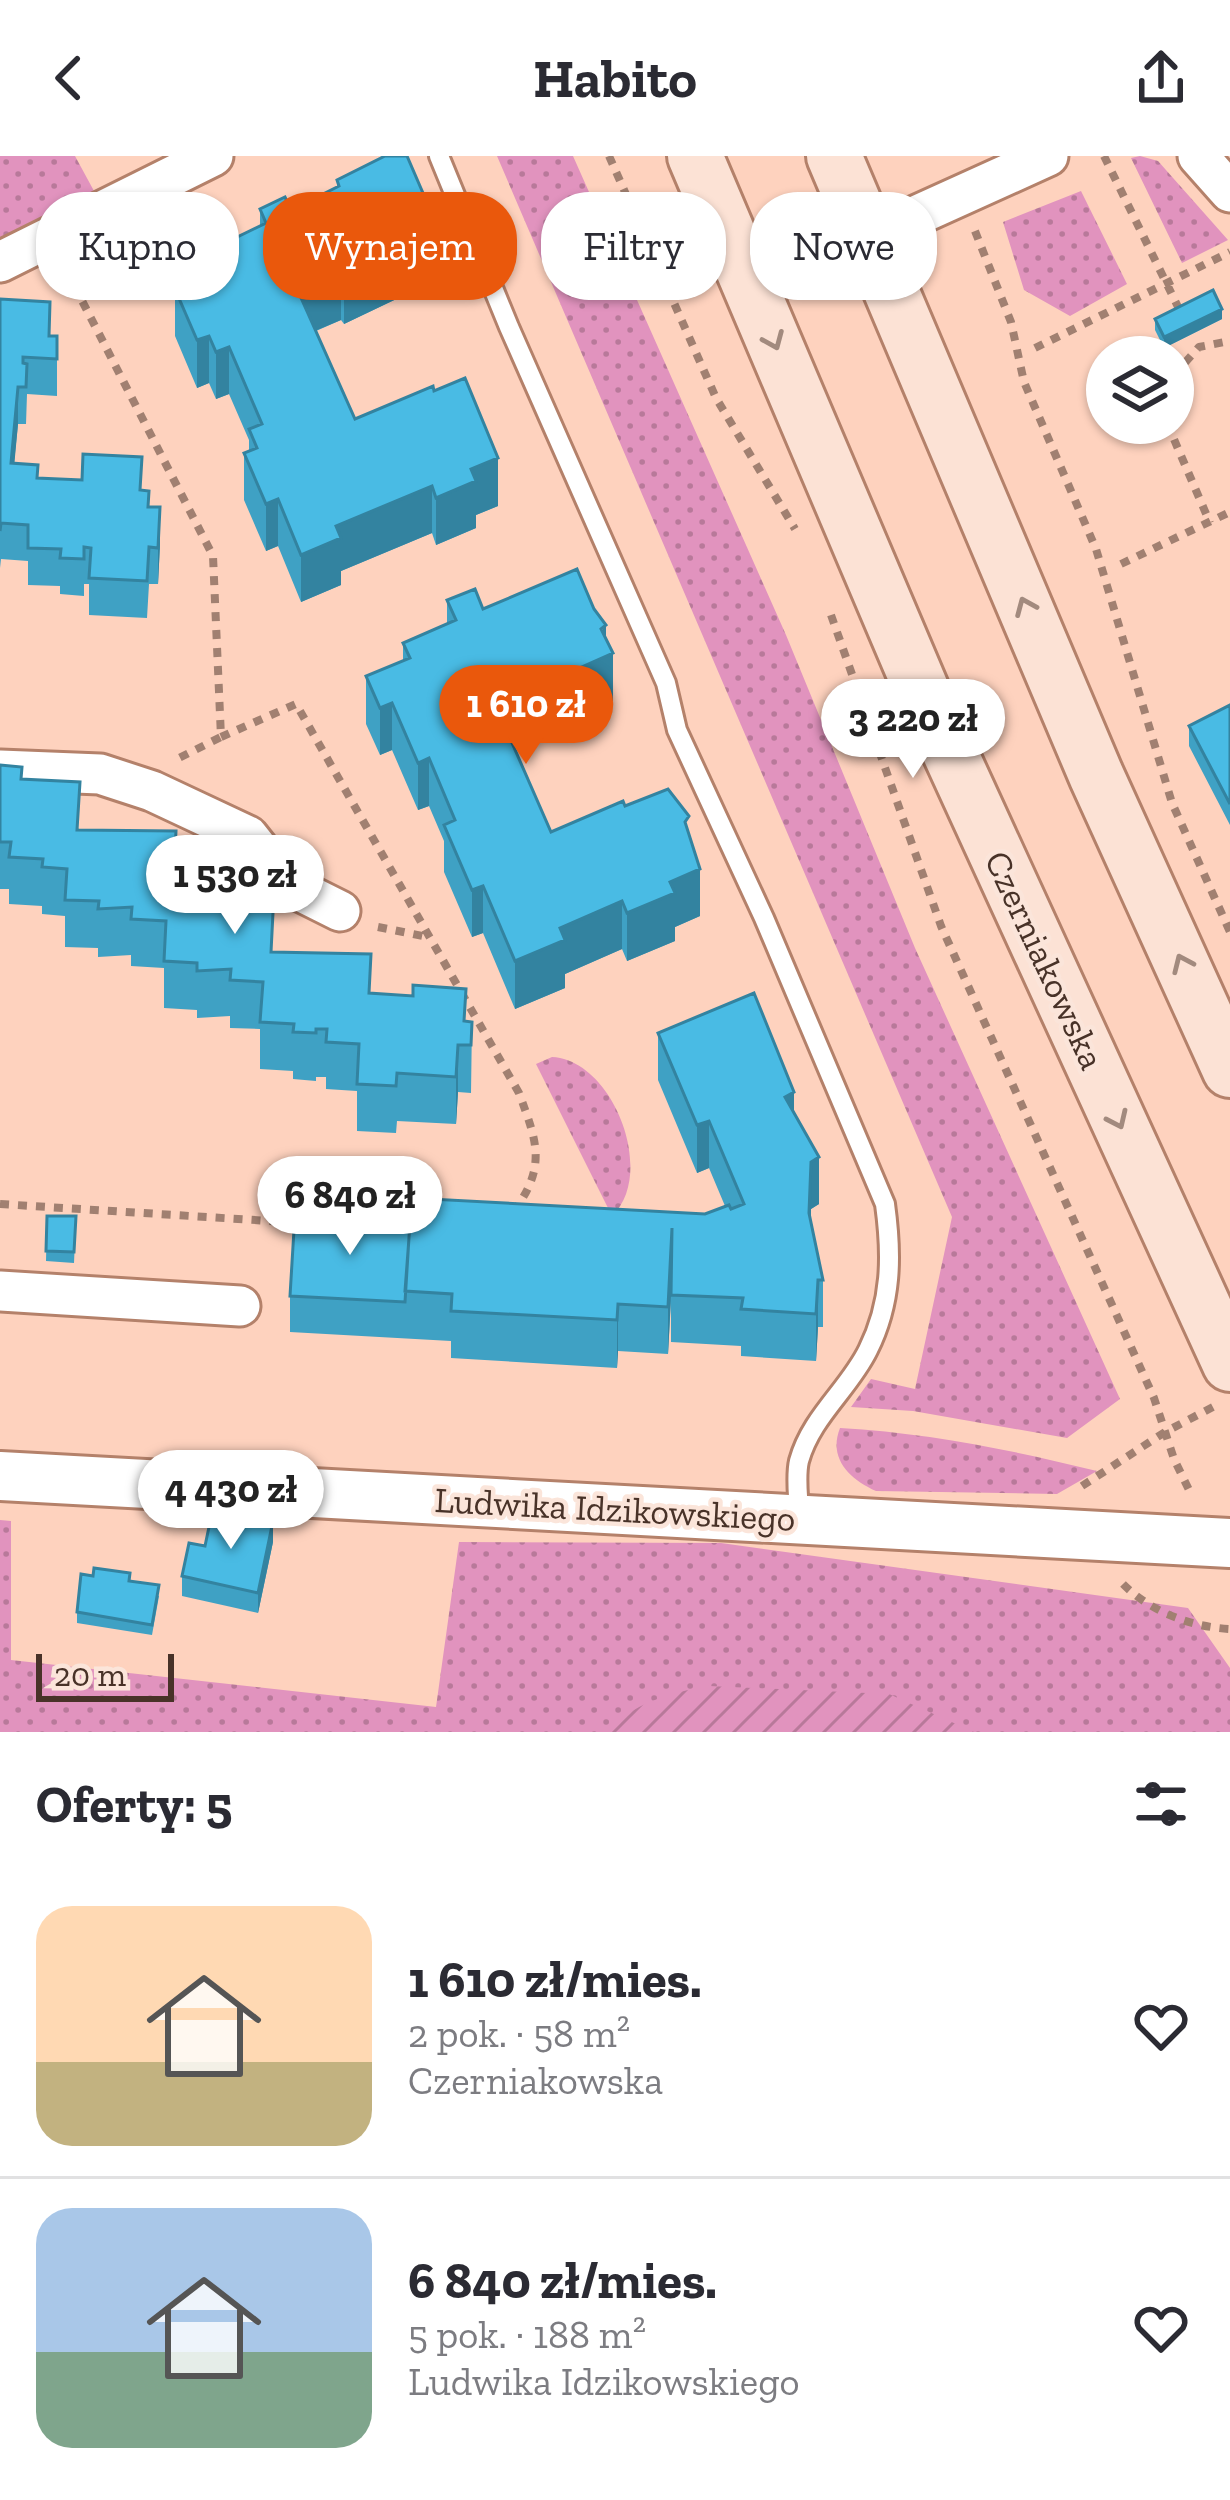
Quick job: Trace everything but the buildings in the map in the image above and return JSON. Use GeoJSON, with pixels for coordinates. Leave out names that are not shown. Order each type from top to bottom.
{"type":"FeatureCollection","features":[{"type":"Feature","properties":{"kind":"main road","name":"Czerniakowska"},"geometry":{"type":"LineString","coordinates":[[695,156],[925,698],[1230,1364]]}},
{"type":"Feature","properties":{"kind":"main road"},"geometry":{"type":"LineString","coordinates":[[834,156],[850,192]]}},
{"type":"Feature","properties":{"kind":"main road"},"geometry":{"type":"LineString","coordinates":[[896,300],[1096,775],[1230,1070]]}},
{"type":"Feature","properties":{"kind":"street"},"geometry":{"type":"LineString","coordinates":[[141,192],[213,156]]}},
{"type":"Feature","properties":{"kind":"street"},"geometry":{"type":"LineString","coordinates":[[937,206],[1048,156]]}},
{"type":"Feature","properties":{"kind":"street"},"geometry":{"type":"LineString","coordinates":[[1199,157],[1230,192]]}},
{"type":"Feature","properties":{"kind":"street"},"geometry":{"type":"LineString","coordinates":[[0,262],[36,244]]}},
{"type":"Feature","properties":{"kind":"street"},"geometry":{"type":"LineString","coordinates":[[0,770],[100,774],[130,784],[248,836],[286,884],[340,911]]}},
{"type":"Feature","properties":{"kind":"street"},"geometry":{"type":"LineString","coordinates":[[0,1292],[240,1306]]}},
{"type":"Feature","properties":{"kind":"street","name":"Ludwika Idzikowskiego"},"geometry":{"type":"LineString","coordinates":[[0,1476],[1230,1543]]}},
{"type":"Feature","properties":{"kind":"lane"},"geometry":{"type":"LineString","coordinates":[[439,156],[666,683],[677,730],[764,918],[885,1204],[892,1255],[885,1304],[868,1352],[811,1430],[798,1464],[799,1518]]}},
{"type":"Feature","properties":{"kind":"path"},"geometry":{"type":"LineString","coordinates":[[609,156],[716,398],[802,542]]}},
{"type":"Feature","properties":{"kind":"path"},"geometry":{"type":"LineString","coordinates":[[1104,156],[1183,316]]}},
{"type":"Feature","properties":{"kind":"path"},"geometry":{"type":"LineString","coordinates":[[969,217],[1010,322],[1024,382],[1096,549],[1172,802],[1230,932]]}},
{"type":"Feature","properties":{"kind":"path"},"geometry":{"type":"LineString","coordinates":[[1035,348],[1230,252]]}},
{"type":"Feature","properties":{"kind":"path"},"geometry":{"type":"LineString","coordinates":[[82,300],[213,556],[220,737]]}},
{"type":"Feature","properties":{"kind":"path"},"geometry":{"type":"LineString","coordinates":[[1192,334],[1199,347]]}},
{"type":"Feature","properties":{"kind":"path"},"geometry":{"type":"LineString","coordinates":[[1194,353],[1199,347],[1230,340]]}},
{"type":"Feature","properties":{"kind":"path"},"geometry":{"type":"LineString","coordinates":[[1176,444],[1210,523]]}},
{"type":"Feature","properties":{"kind":"path"},"geometry":{"type":"LineString","coordinates":[[1121,564],[1230,512]]}},
{"type":"Feature","properties":{"kind":"path"},"geometry":{"type":"LineString","coordinates":[[824,595],[940,926],[1154,1398],[1179,1472]]}},
{"type":"Feature","properties":{"kind":"path"},"geometry":{"type":"LineString","coordinates":[[130,784],[296,704],[518,1093],[537,1142],[534,1184],[509,1219]]}},
{"type":"Feature","properties":{"kind":"path"},"geometry":{"type":"LineString","coordinates":[[340,911],[391,933],[429,937]]}},
{"type":"Feature","properties":{"kind":"path"},"geometry":{"type":"LineString","coordinates":[[0,1204],[306,1223]]}},
{"type":"Feature","properties":{"kind":"path"},"geometry":{"type":"LineString","coordinates":[[1165,1432],[1202,1412]]}},
{"type":"Feature","properties":{"kind":"path"},"geometry":{"type":"LineString","coordinates":[[1076,1535],[1131,1592],[1157,1610],[1181,1620],[1230,1629]]}},
{"type":"Feature","properties":{"kind":"shaded area"},"geometry":{"type":"Polygon","coordinates":[[[0,156],[75,156],[94,191],[36,192],[36,221],[0,239],[0,156]]]}},
{"type":"Feature","properties":{"kind":"shaded area"},"geometry":{"type":"Polygon","coordinates":[[[497,156],[573,156],[589,192],[541,192],[541,259],[517,203],[517,192],[512,192],[497,156]]]}},
{"type":"Feature","properties":{"kind":"shaded area"},"geometry":{"type":"Polygon","coordinates":[[[1131,158],[1158,161],[1228,240],[1182,263],[1131,158]]]}},
{"type":"Feature","properties":{"kind":"shaded area"},"geometry":{"type":"Polygon","coordinates":[[[1081,191],[1127,284],[1070,316],[1024,290],[1003,222],[1081,191]]]}},
{"type":"Feature","properties":{"kind":"shaded area"},"geometry":{"type":"Polygon","coordinates":[[[559,300],[637,300],[786,635],[915,948],[1120,1399],[1067,1438],[913,1411],[851,1407],[871,1379],[915,1389],[952,1217],[559,300]]]}},
{"type":"Feature","properties":{"kind":"shaded area"},"geometry":{"type":"Polygon","coordinates":[[[552,1057],[574,1063],[593,1077],[622,1122],[630,1173],[625,1197],[612,1216],[536,1064],[552,1057]]]}},
{"type":"Feature","properties":{"kind":"shaded area"},"geometry":{"type":"Polygon","coordinates":[[[840,1428],[970,1444],[1097,1471],[1057,1494],[876,1491],[843,1466],[837,1449],[840,1428]]]}},
{"type":"Feature","properties":{"kind":"shaded area"},"geometry":{"type":"Polygon","coordinates":[[[0,1520],[11,1521],[11,1660],[436,1707],[459,1542],[721,1543],[1188,1608],[1230,1668],[1230,1732],[0,1732],[0,1520]]]}},
{"type":"Feature","properties":{"kind":"shaded area"},"geometry":{"type":"Polygon","coordinates":[[[709,1686],[889,1694],[974,1732],[605,1732],[653,1701],[709,1686]]]}}]}
